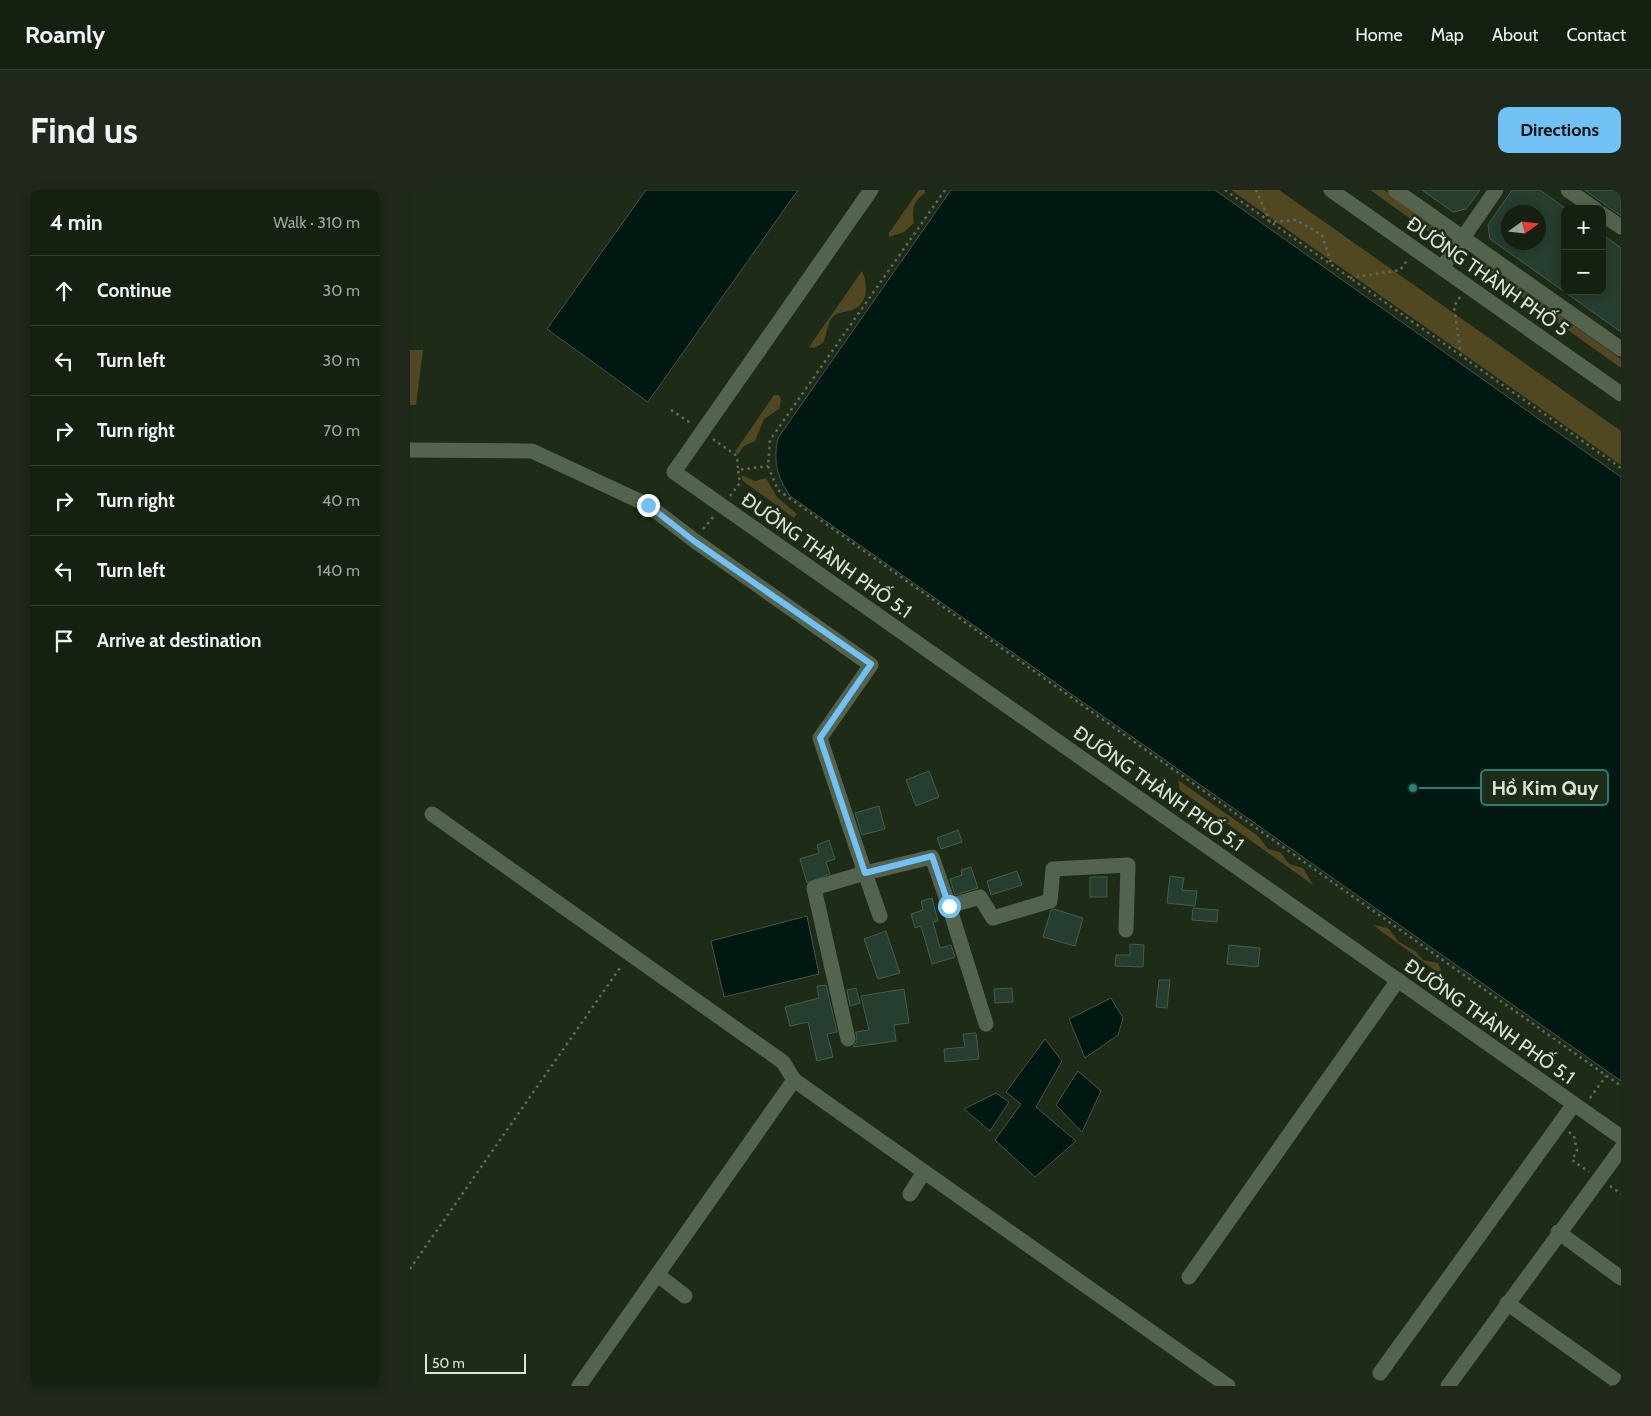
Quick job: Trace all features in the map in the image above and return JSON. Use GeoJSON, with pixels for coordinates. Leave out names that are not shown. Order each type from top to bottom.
{"type":"FeatureCollection","features":[{"type":"Feature","properties":{"kind":"street","name":"ĐƯỜNG THÀNH PHỐ 5.1"},"geometry":{"type":"LineString","coordinates":[[871,190],[674,472],[1621,1137]]}},
{"type":"Feature","properties":{"kind":"street","name":"ĐƯỜNG THÀNH PHỐ 5"},"geometry":{"type":"LineString","coordinates":[[1331,190],[1621,394]]}},
{"type":"Feature","properties":{"kind":"street"},"geometry":{"type":"LineString","coordinates":[[1395,190],[1621,349]]}},
{"type":"Feature","properties":{"kind":"street"},"geometry":{"type":"LineString","coordinates":[[1442,268],[1496,190]]}},
{"type":"Feature","properties":{"kind":"street"},"geometry":{"type":"LineString","coordinates":[[1568,190],[1589,205]]}},
{"type":"Feature","properties":{"kind":"street"},"geometry":{"type":"LineString","coordinates":[[1606,217],[1621,227]]}},
{"type":"Feature","properties":{"kind":"street"},"geometry":{"type":"LineString","coordinates":[[410,450],[532,451],[559,463],[648,505],[694,541],[871,664],[820,738],[880,916]]}},
{"type":"Feature","properties":{"kind":"street"},"geometry":{"type":"LineString","coordinates":[[432,814],[783,1062],[794,1080],[1218,1383]]}},
{"type":"Feature","properties":{"kind":"street"},"geometry":{"type":"LineString","coordinates":[[848,1039],[814,888],[932,856],[986,1024]]}},
{"type":"Feature","properties":{"kind":"street"},"geometry":{"type":"LineString","coordinates":[[949,906],[980,897],[993,918],[1050,901],[1053,869],[1128,865],[1126,930]]}},
{"type":"Feature","properties":{"kind":"street"},"geometry":{"type":"LineString","coordinates":[[1189,1277],[1398,980]]}},
{"type":"Feature","properties":{"kind":"street"},"geometry":{"type":"LineString","coordinates":[[579,1386],[794,1080]]}},
{"type":"Feature","properties":{"kind":"street"},"geometry":{"type":"LineString","coordinates":[[1380,1373],[1578,1106]]}},
{"type":"Feature","properties":{"kind":"street"},"geometry":{"type":"LineString","coordinates":[[1448,1386],[1558,1232],[1621,1149]]}},
{"type":"Feature","properties":{"kind":"street"},"geometry":{"type":"LineString","coordinates":[[910,1194],[924,1172]]}},
{"type":"Feature","properties":{"kind":"street"},"geometry":{"type":"LineString","coordinates":[[1558,1232],[1621,1278]]}},
{"type":"Feature","properties":{"kind":"street"},"geometry":{"type":"LineString","coordinates":[[658,1275],[685,1296]]}},
{"type":"Feature","properties":{"kind":"street"},"geometry":{"type":"LineString","coordinates":[[1507,1303],[1621,1384]]}},
{"type":"Feature","properties":{"kind":"path"},"geometry":{"type":"LineString","coordinates":[[945,190],[770,440],[768,466],[778,490],[1621,1086]]}},
{"type":"Feature","properties":{"kind":"path"},"geometry":{"type":"LineString","coordinates":[[1225,190],[1621,468]]}},
{"type":"Feature","properties":{"kind":"path"},"geometry":{"type":"LineString","coordinates":[[1256,190],[1270,222]]}},
{"type":"Feature","properties":{"kind":"path"},"geometry":{"type":"LineString","coordinates":[[1270,222],[1296,220],[1322,235],[1331,265]]}},
{"type":"Feature","properties":{"kind":"path"},"geometry":{"type":"LineString","coordinates":[[1350,278],[1400,270],[1415,249]]}},
{"type":"Feature","properties":{"kind":"path"},"geometry":{"type":"LineString","coordinates":[[1461,356],[1454,306],[1490,256]]}},
{"type":"Feature","properties":{"kind":"path"},"geometry":{"type":"LineString","coordinates":[[410,1269],[630,954]]}},
{"type":"Feature","properties":{"kind":"path"},"geometry":{"type":"LineString","coordinates":[[1578,1106],[1606,1076]]}},
{"type":"Feature","properties":{"kind":"path"},"geometry":{"type":"LineString","coordinates":[[1567,1130],[1574,1136],[1577,1151],[1572,1160],[1621,1194]]}},
{"type":"Feature","properties":{"kind":"shaded area"},"geometry":{"type":"Polygon","coordinates":[[[919,190],[925,190],[925,193],[914,206],[914,223],[904,232],[889,237],[889,233],[919,190]]]}},
{"type":"Feature","properties":{"kind":"shaded area"},"geometry":{"type":"Polygon","coordinates":[[[1231,190],[1279,190],[1621,431],[1621,465],[1231,190]]]}},
{"type":"Feature","properties":{"kind":"shaded area"},"geometry":{"type":"Polygon","coordinates":[[[1370,190],[1384,190],[1443,232],[1439,239],[1370,190]]]}},
{"type":"Feature","properties":{"kind":"shaded area"},"geometry":{"type":"Polygon","coordinates":[[[1475,255],[1621,359],[1621,368],[1471,261],[1475,255]]]}},
{"type":"Feature","properties":{"kind":"shaded area"},"geometry":{"type":"Polygon","coordinates":[[[862,271],[866,290],[862,303],[856,309],[832,317],[823,343],[814,348],[809,347],[862,271]]]}},
{"type":"Feature","properties":{"kind":"shaded area"},"geometry":{"type":"Polygon","coordinates":[[[410,350],[423,350],[416,405],[410,405],[410,350]]]}},
{"type":"Feature","properties":{"kind":"shaded area"},"geometry":{"type":"Polygon","coordinates":[[[774,395],[779,395],[781,400],[779,409],[764,419],[755,441],[744,446],[738,454],[735,452],[774,395]]]}},
{"type":"Feature","properties":{"kind":"shaded area"},"geometry":{"type":"Polygon","coordinates":[[[741,475],[755,481],[766,478],[777,497],[797,514],[794,518],[743,481],[741,475]]]}},
{"type":"Feature","properties":{"kind":"shaded area"},"geometry":{"type":"Polygon","coordinates":[[[1178,780],[1258,836],[1268,849],[1280,852],[1289,864],[1303,868],[1313,885],[1180,790],[1178,780]]]}},
{"type":"Feature","properties":{"kind":"shaded area"},"geometry":{"type":"Polygon","coordinates":[[[1373,925],[1388,928],[1399,942],[1415,951],[1423,960],[1438,963],[1444,977],[1373,925]]]}},
{"type":"Feature","properties":{"kind":"water"},"geometry":{"type":"Polygon","coordinates":[[[646,190],[798,190],[648,402],[547,329],[646,190]]]}},
{"type":"Feature","properties":{"kind":"water"},"geometry":{"type":"Polygon","coordinates":[[[951,190],[1215,190],[1621,477],[1621,1081],[790,496],[777,468],[778,438],[951,190]]]}},
{"type":"Feature","properties":{"kind":"water"},"geometry":{"type":"Polygon","coordinates":[[[807,916],[819,974],[724,997],[711,941],[807,916]]]}},
{"type":"Feature","properties":{"kind":"water"},"geometry":{"type":"Polygon","coordinates":[[[1111,998],[1123,1018],[1118,1035],[1085,1058],[1069,1019],[1111,998]]]}},
{"type":"Feature","properties":{"kind":"water"},"geometry":{"type":"Polygon","coordinates":[[[1045,1039],[1062,1061],[1036,1107],[1076,1141],[1035,1177],[995,1140],[1021,1104],[1006,1092],[1045,1039]]]}},
{"type":"Feature","properties":{"kind":"water"},"geometry":{"type":"Polygon","coordinates":[[[1078,1071],[1101,1091],[1082,1132],[1056,1105],[1078,1071]]]}},
{"type":"Feature","properties":{"kind":"water"},"geometry":{"type":"Polygon","coordinates":[[[996,1093],[1009,1102],[990,1131],[964,1109],[996,1093]]]}},
{"type":"Feature","properties":{"kind":"building"},"geometry":{"type":"Polygon","coordinates":[[[1422,190],[1480,190],[1466,209],[1453,212],[1422,190]]]}},
{"type":"Feature","properties":{"kind":"building"},"geometry":{"type":"Polygon","coordinates":[[[1512,190],[1540,190],[1561,205],[1561,289],[1505,250],[1546,250],[1546,205],[1502,205],[1512,190]]]}},
{"type":"Feature","properties":{"kind":"building"},"geometry":{"type":"Polygon","coordinates":[[[1585,190],[1621,190],[1621,216],[1585,190]]]}},
{"type":"Feature","properties":{"kind":"building"},"geometry":{"type":"Polygon","coordinates":[[[1501,206],[1501,247],[1490,239],[1488,225],[1501,206]]]}},
{"type":"Feature","properties":{"kind":"building"},"geometry":{"type":"Polygon","coordinates":[[[1606,237],[1621,248],[1621,332],[1569,295],[1606,295],[1606,237]]]}},
{"type":"Feature","properties":{"kind":"building"},"geometry":{"type":"Polygon","coordinates":[[[929,771],[939,797],[916,806],[906,780],[929,771]]]}},
{"type":"Feature","properties":{"kind":"building"},"geometry":{"type":"Polygon","coordinates":[[[879,806],[885,829],[862,835],[855,813],[879,806]]]}},
{"type":"Feature","properties":{"kind":"building"},"geometry":{"type":"Polygon","coordinates":[[[958,830],[962,842],[941,849],[937,838],[958,830]]]}},
{"type":"Feature","properties":{"kind":"building"},"geometry":{"type":"Polygon","coordinates":[[[829,840],[835,859],[826,862],[830,874],[807,883],[800,859],[819,853],[817,845],[829,840]]]}},
{"type":"Feature","properties":{"kind":"building"},"geometry":{"type":"Polygon","coordinates":[[[971,867],[978,888],[955,895],[950,879],[962,875],[961,870],[971,867]]]}},
{"type":"Feature","properties":{"kind":"building"},"geometry":{"type":"Polygon","coordinates":[[[1017,871],[1022,885],[991,895],[987,881],[1017,871]]]}},
{"type":"Feature","properties":{"kind":"building"},"geometry":{"type":"Polygon","coordinates":[[[1170,876],[1184,878],[1182,890],[1197,891],[1195,906],[1167,903],[1170,876]]]}},
{"type":"Feature","properties":{"kind":"building"},"geometry":{"type":"Polygon","coordinates":[[[1090,877],[1107,877],[1107,897],[1090,897],[1090,877]]]}},
{"type":"Feature","properties":{"kind":"building"},"geometry":{"type":"Polygon","coordinates":[[[932,898],[938,921],[933,922],[940,948],[951,945],[955,957],[932,964],[921,926],[915,928],[911,914],[923,910],[921,901],[932,898]]]}},
{"type":"Feature","properties":{"kind":"building"},"geometry":{"type":"Polygon","coordinates":[[[1193,908],[1218,910],[1217,922],[1192,920],[1193,908]]]}},
{"type":"Feature","properties":{"kind":"building"},"geometry":{"type":"Polygon","coordinates":[[[1054,909],[1083,918],[1075,946],[1043,937],[1051,910],[1054,909]]]}},
{"type":"Feature","properties":{"kind":"building"},"geometry":{"type":"Polygon","coordinates":[[[886,931],[900,973],[878,979],[864,939],[886,931]]]}},
{"type":"Feature","properties":{"kind":"building"},"geometry":{"type":"Polygon","coordinates":[[[1130,944],[1144,945],[1143,967],[1115,966],[1116,955],[1130,955],[1130,944]]]}},
{"type":"Feature","properties":{"kind":"building"},"geometry":{"type":"Polygon","coordinates":[[[1229,945],[1260,948],[1258,967],[1227,964],[1229,945]]]}},
{"type":"Feature","properties":{"kind":"building"},"geometry":{"type":"Polygon","coordinates":[[[1159,980],[1170,980],[1167,1008],[1156,1007],[1159,980]]]}},
{"type":"Feature","properties":{"kind":"building"},"geometry":{"type":"Polygon","coordinates":[[[826,985],[837,1032],[827,1034],[833,1057],[817,1061],[808,1022],[790,1026],[785,1007],[819,998],[817,986],[826,985]]]}},
{"type":"Feature","properties":{"kind":"building"},"geometry":{"type":"Polygon","coordinates":[[[856,988],[860,1003],[850,1006],[847,990],[856,988]]]}},
{"type":"Feature","properties":{"kind":"building"},"geometry":{"type":"Polygon","coordinates":[[[1012,988],[1013,1002],[995,1003],[994,989],[1012,988]]]}},
{"type":"Feature","properties":{"kind":"building"},"geometry":{"type":"Polygon","coordinates":[[[904,989],[909,1023],[894,1025],[896,1041],[853,1047],[857,1041],[856,1032],[869,1030],[861,996],[904,989]]]}},
{"type":"Feature","properties":{"kind":"building"},"geometry":{"type":"Polygon","coordinates":[[[976,1033],[979,1059],[945,1062],[944,1049],[965,1047],[963,1034],[976,1033]]]}},
{"type":"Feature","properties":{"kind":"place","name":"Hồ Kim Quy"},"geometry":{"type":"Point","coordinates":[1413,788]}},
{"type":"Feature","properties":{"kind":"route"},"geometry":{"type":"LineString","coordinates":[[648,505],[694,541],[871,664],[820,738],[865,873],[932,856],[949,906]]}}]}
